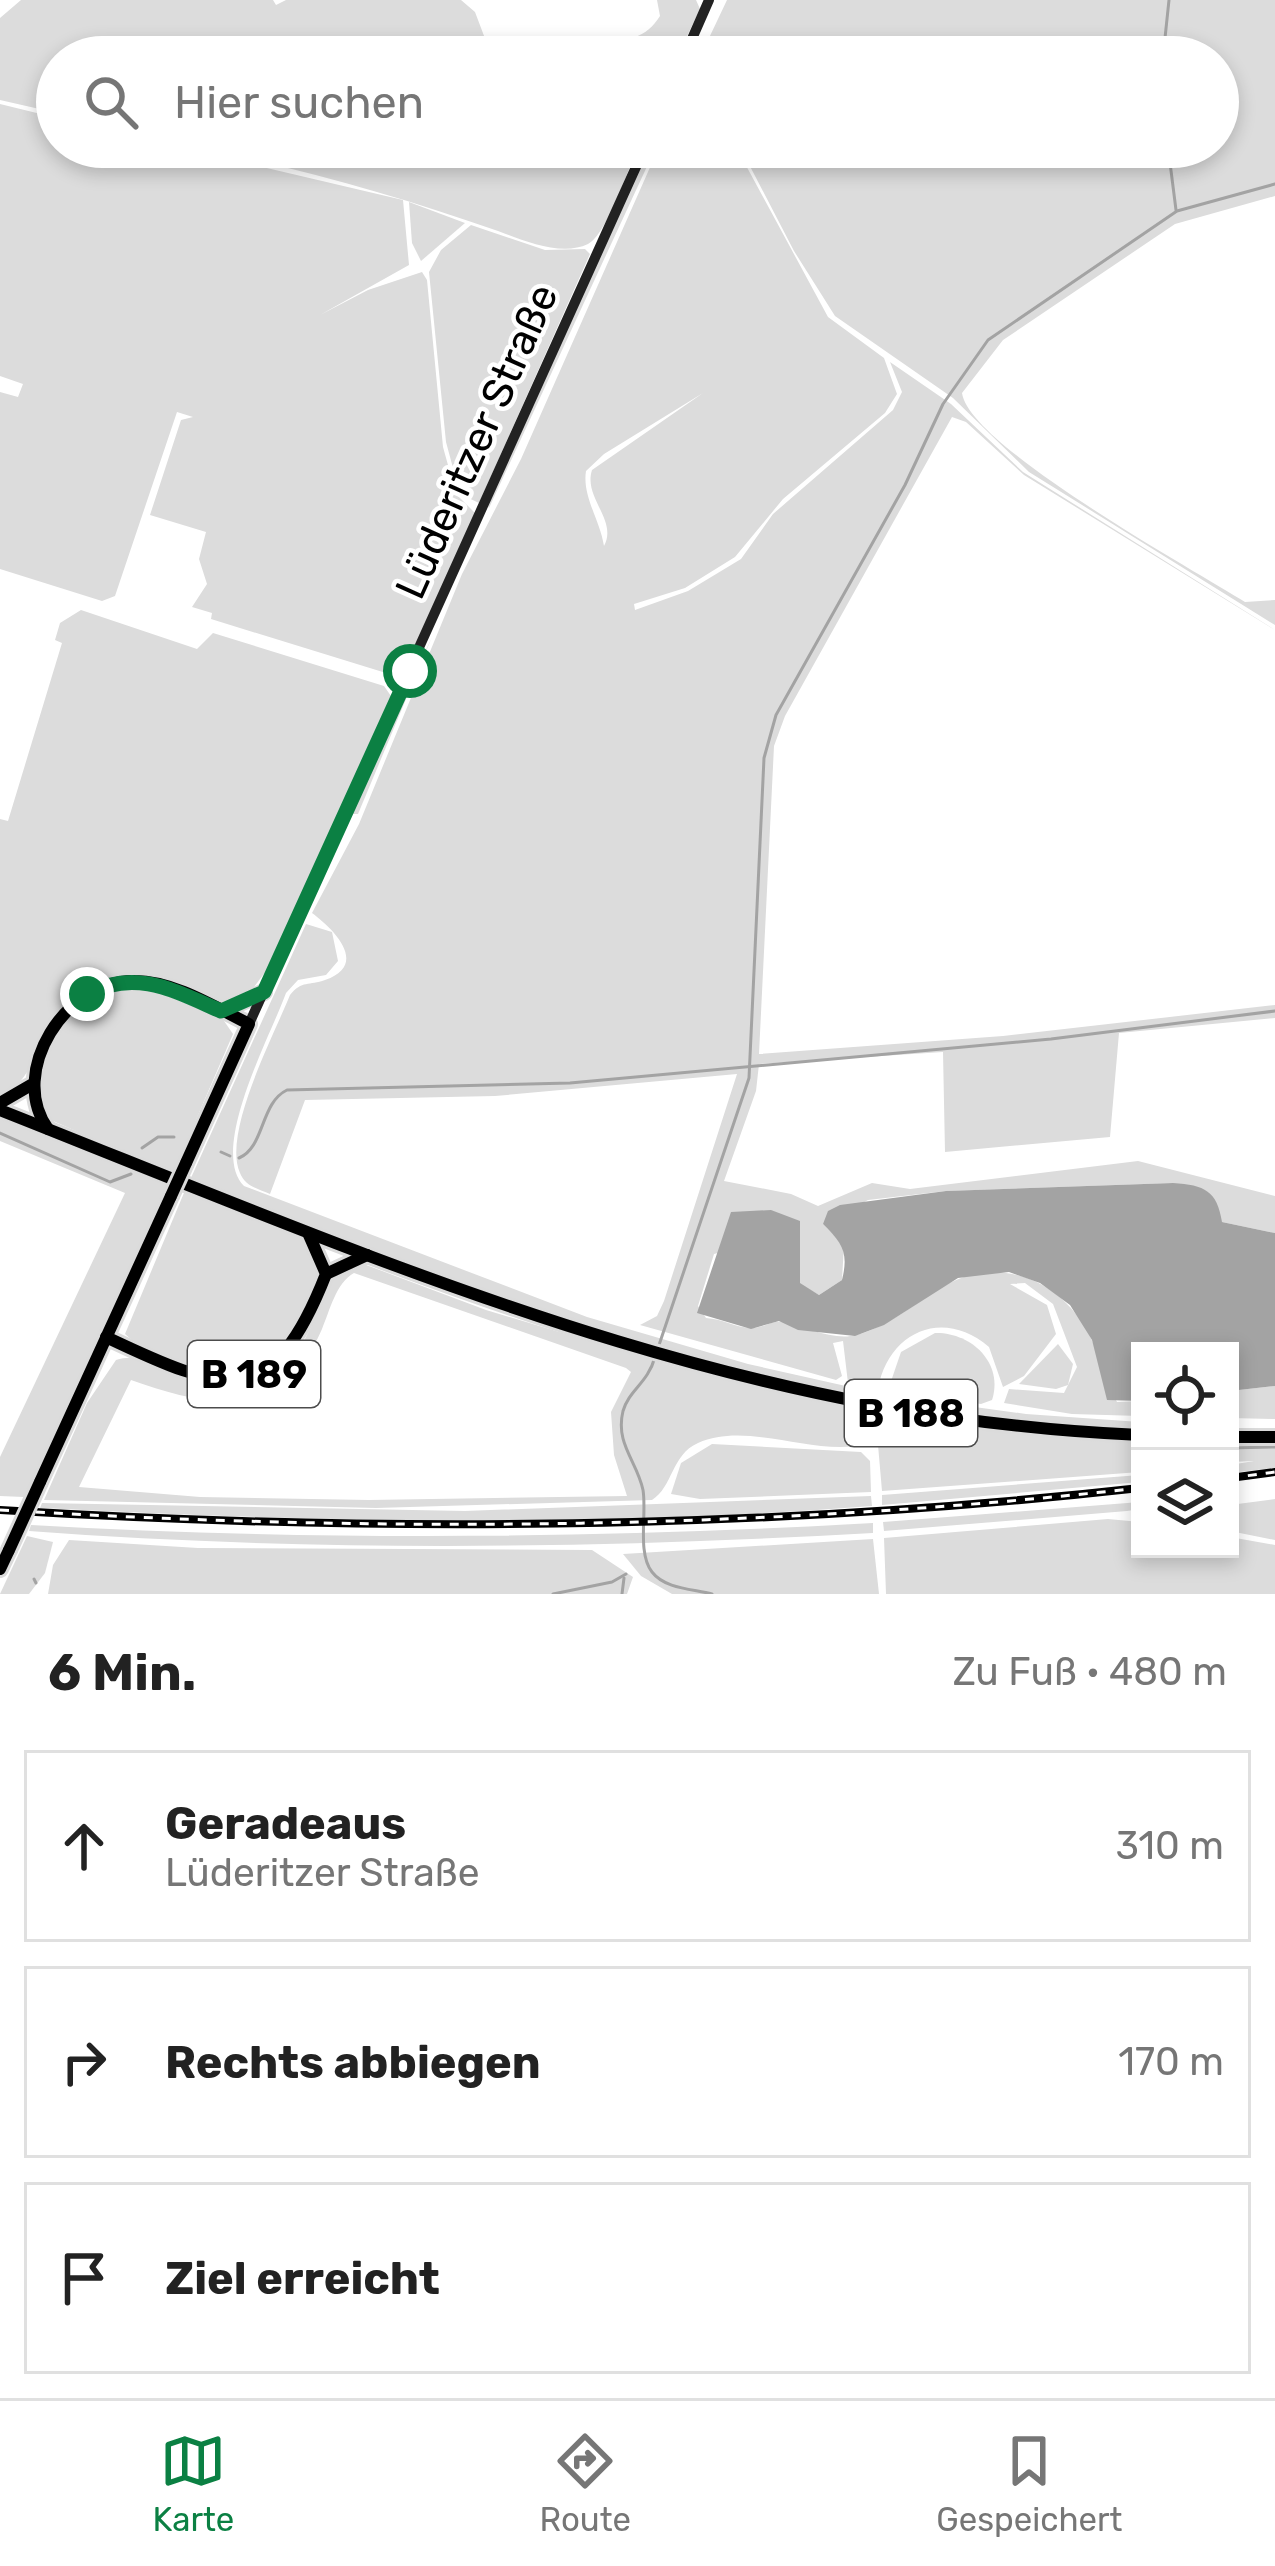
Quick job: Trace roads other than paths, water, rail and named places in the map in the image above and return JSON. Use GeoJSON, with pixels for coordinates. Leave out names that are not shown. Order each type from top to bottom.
{"type":"FeatureCollection","features":[{"type":"Feature","properties":{"kind":"main road"},"geometry":{"type":"LineString","coordinates":[[694,36],[710,0]]}},
{"type":"Feature","properties":{"kind":"main road","name":"Lüderitzer Straße"},"geometry":{"type":"LineString","coordinates":[[249,1024],[636,168]]}},
{"type":"Feature","properties":{"kind":"main road"},"geometry":{"type":"LineString","coordinates":[[0,1569],[249,1024],[153,982],[100,987],[60,1018],[31,1085],[34,1107],[49,1130]]}},
{"type":"Feature","properties":{"kind":"main road"},"geometry":{"type":"LineString","coordinates":[[221,1011],[264,992]]}},
{"type":"Feature","properties":{"kind":"main road"},"geometry":{"type":"LineString","coordinates":[[31,1085],[0,1107],[49,1130]]}},
{"type":"Feature","properties":{"kind":"main road","name":"B 188"},"geometry":{"type":"LineString","coordinates":[[49,1130],[368,1255],[645,1354],[893,1410],[1131,1435]]}},
{"type":"Feature","properties":{"kind":"main road"},"geometry":{"type":"LineString","coordinates":[[307,1232],[326,1274],[368,1255]]}},
{"type":"Feature","properties":{"kind":"main road","name":"B 189"},"geometry":{"type":"LineString","coordinates":[[106,1337],[200,1378],[250,1376],[272,1365],[295,1344],[326,1274]]}},
{"type":"Feature","properties":{"kind":"main road","name":"B 189"},"geometry":{"type":"LineString","coordinates":[[94,1364],[133,1350]]}},
{"type":"Feature","properties":{"kind":"main road"},"geometry":{"type":"LineString","coordinates":[[1239,1437],[1275,1437]]}},
{"type":"Feature","properties":{"kind":"waterway"},"geometry":{"type":"LineString","coordinates":[[1165,36],[1169,0]]}},
{"type":"Feature","properties":{"kind":"waterway"},"geometry":{"type":"LineString","coordinates":[[1171,168],[1176,210]]}},
{"type":"Feature","properties":{"kind":"waterway"},"geometry":{"type":"LineString","coordinates":[[658,1348],[749,1078],[764,758],[776,715],[905,485],[943,404],[988,340],[1177,211],[1275,184]]}},
{"type":"Feature","properties":{"kind":"waterway"},"geometry":{"type":"LineString","coordinates":[[239,1158],[254,1145],[272,1105],[287,1090],[570,1083],[1051,1039],[1275,1011]]}},
{"type":"Feature","properties":{"kind":"waterway"},"geometry":{"type":"LineString","coordinates":[[0,1133],[110,1182],[131,1174]]}},
{"type":"Feature","properties":{"kind":"waterway"},"geometry":{"type":"LineString","coordinates":[[142,1148],[158,1137],[174,1137]]}},
{"type":"Feature","properties":{"kind":"waterway"},"geometry":{"type":"LineString","coordinates":[[221,1152],[230,1156]]}},
{"type":"Feature","properties":{"kind":"waterway"},"geometry":{"type":"LineString","coordinates":[[655,1357],[626,1404],[621,1423],[643,1490],[647,1564],[664,1582],[712,1594]]}},
{"type":"Feature","properties":{"kind":"waterway"},"geometry":{"type":"LineString","coordinates":[[1239,1448],[1275,1447]]}},
{"type":"Feature","properties":{"kind":"waterway"},"geometry":{"type":"LineString","coordinates":[[553,1594],[612,1582],[626,1574]]}},
{"type":"Feature","properties":{"kind":"waterway"},"geometry":{"type":"LineString","coordinates":[[622,1594],[624,1578]]}},
{"type":"Feature","properties":{"kind":"waterway"},"geometry":{"type":"LineString","coordinates":[[34,1579],[36,1583]]}},
{"type":"Feature","properties":{"kind":"railway"},"geometry":{"type":"LineString","coordinates":[[1239,1477],[1275,1472]]}},
{"type":"Feature","properties":{"kind":"railway"},"geometry":{"type":"LineString","coordinates":[[0,1510],[285,1522],[570,1523],[856,1512],[1131,1489]]}}]}
